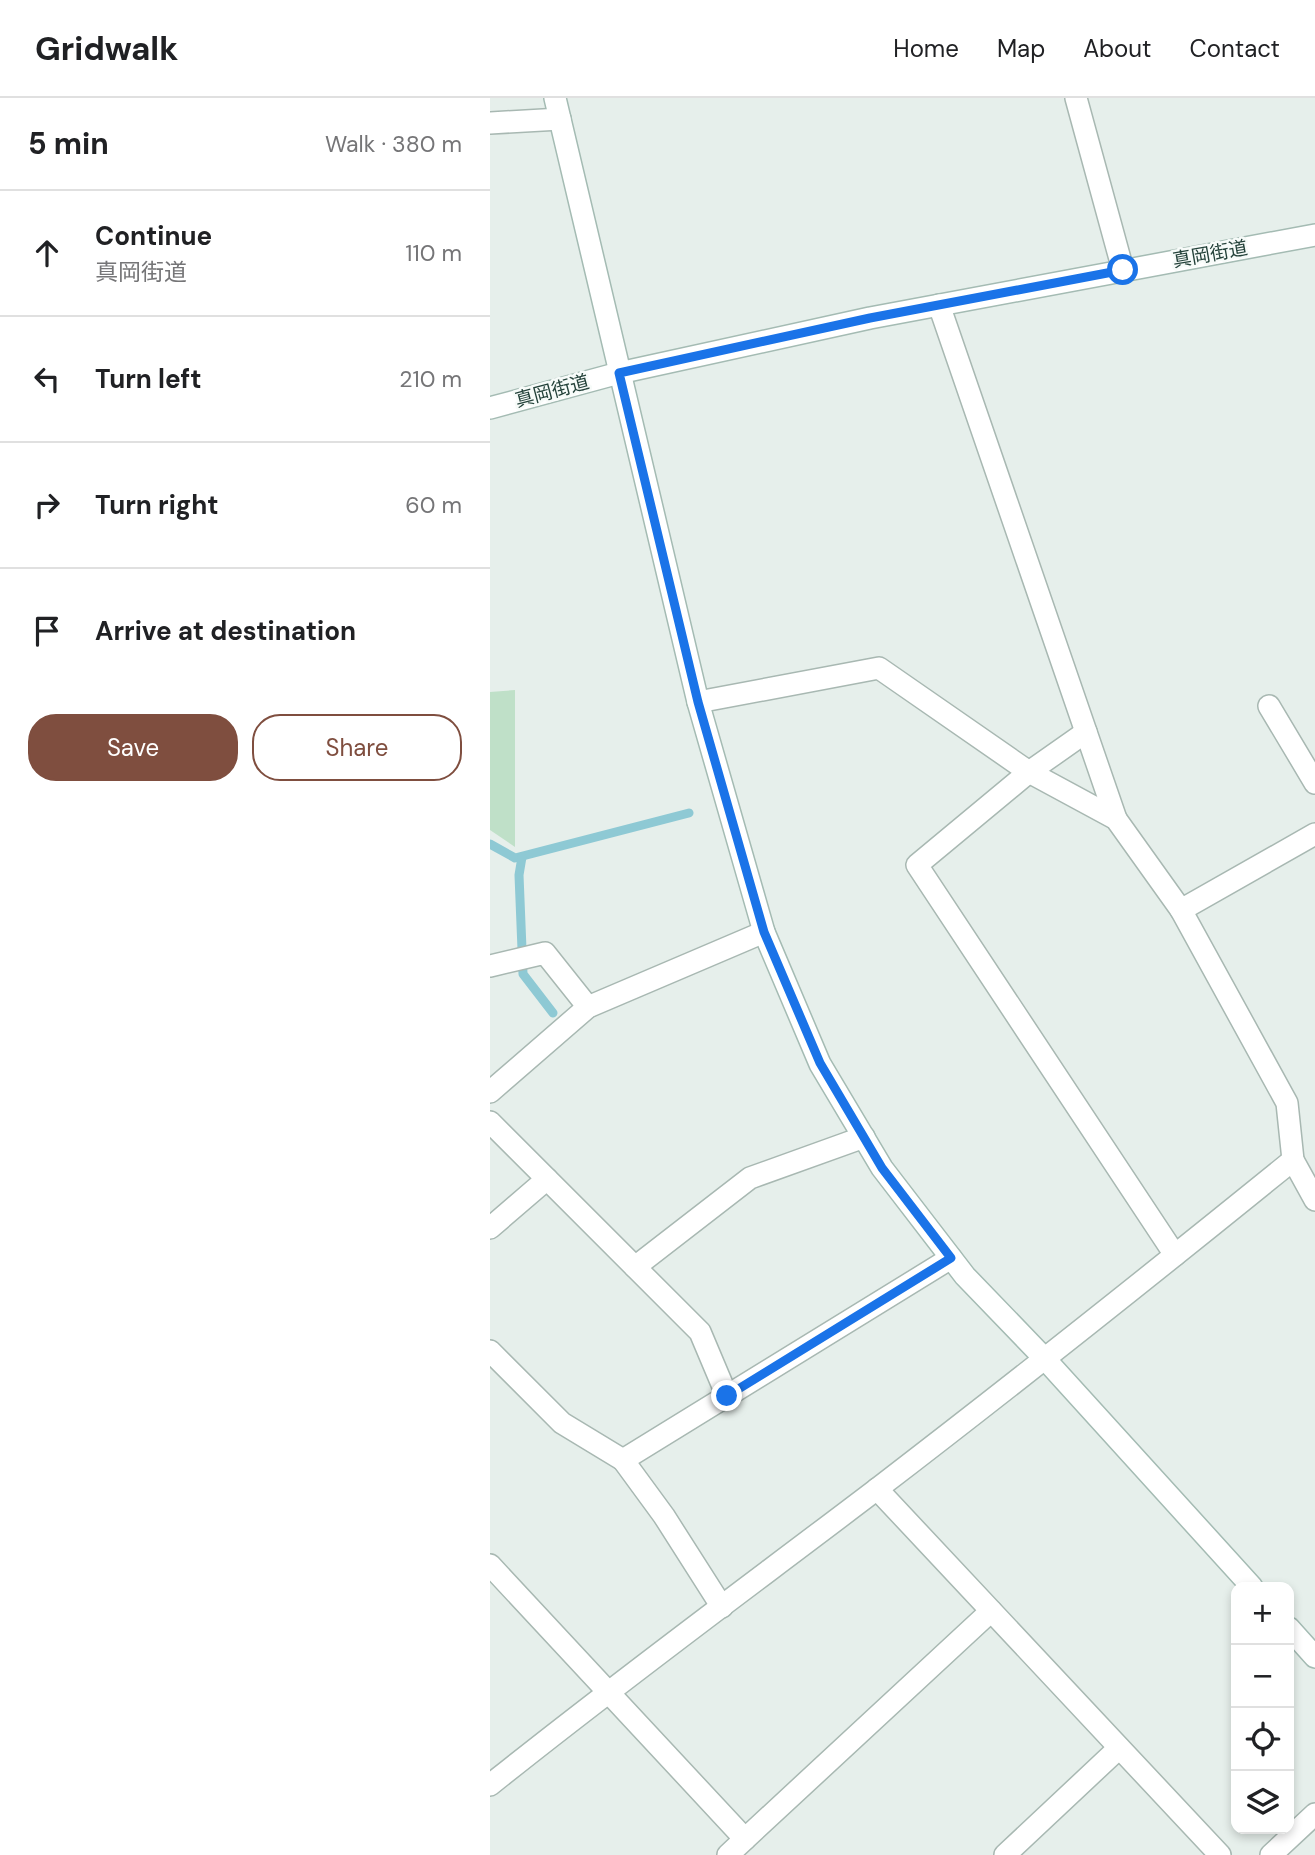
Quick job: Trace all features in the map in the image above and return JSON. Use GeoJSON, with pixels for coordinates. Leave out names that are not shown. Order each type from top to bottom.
{"type":"FeatureCollection","features":[{"type":"Feature","properties":{"kind":"street"},"geometry":{"type":"LineString","coordinates":[[1076,98],[1123,270]]}},
{"type":"Feature","properties":{"kind":"street"},"geometry":{"type":"LineString","coordinates":[[490,123],[557,108],[698,702],[764,932],[820,1063],[882,1168],[965,1276],[1045,1359],[1247,1582]]}},
{"type":"Feature","properties":{"kind":"street","name":"真岡街道"},"geometry":{"type":"LineString","coordinates":[[490,408],[619,373],[939,305],[1315,235]]}},
{"type":"Feature","properties":{"kind":"street"},"geometry":{"type":"LineString","coordinates":[[939,305],[1116,819],[1181,910],[1287,1103],[1293,1160],[1315,1200]]}},
{"type":"Feature","properties":{"kind":"street"},"geometry":{"type":"LineString","coordinates":[[698,702],[879,668],[1029,772],[1116,819]]}},
{"type":"Feature","properties":{"kind":"street"},"geometry":{"type":"LineString","coordinates":[[1269,706],[1315,783]]}},
{"type":"Feature","properties":{"kind":"street"},"geometry":{"type":"LineString","coordinates":[[1086,732],[1029,772],[917,865],[1175,1255]]}},
{"type":"Feature","properties":{"kind":"street"},"geometry":{"type":"LineString","coordinates":[[1181,910],[1315,834]]}},
{"type":"Feature","properties":{"kind":"street"},"geometry":{"type":"LineString","coordinates":[[490,1092],[588,1007],[764,932]]}},
{"type":"Feature","properties":{"kind":"street"},"geometry":{"type":"LineString","coordinates":[[490,966],[545,953],[588,1007]]}},
{"type":"Feature","properties":{"kind":"street"},"geometry":{"type":"LineString","coordinates":[[490,1122],[700,1332],[727,1396]]}},
{"type":"Feature","properties":{"kind":"street"},"geometry":{"type":"LineString","coordinates":[[635,1267],[750,1178],[864,1137]]}},
{"type":"Feature","properties":{"kind":"street"},"geometry":{"type":"LineString","coordinates":[[490,1785],[607,1692],[1045,1359],[1293,1160]]}},
{"type":"Feature","properties":{"kind":"street"},"geometry":{"type":"LineString","coordinates":[[490,1228],[547,1179]]}},
{"type":"Feature","properties":{"kind":"street"},"geometry":{"type":"LineString","coordinates":[[623,1460],[951,1258]]}},
{"type":"Feature","properties":{"kind":"street"},"geometry":{"type":"LineString","coordinates":[[490,1351],[562,1423],[623,1460],[664,1516],[722,1607]]}},
{"type":"Feature","properties":{"kind":"street"},"geometry":{"type":"LineString","coordinates":[[877,1489],[1220,1855]]}},
{"type":"Feature","properties":{"kind":"street"},"geometry":{"type":"LineString","coordinates":[[490,1565],[745,1839]]}},
{"type":"Feature","properties":{"kind":"street"},"geometry":{"type":"LineString","coordinates":[[728,1855],[991,1611]]}},
{"type":"Feature","properties":{"kind":"street"},"geometry":{"type":"LineString","coordinates":[[1294,1634],[1315,1657]]}},
{"type":"Feature","properties":{"kind":"street"},"geometry":{"type":"LineString","coordinates":[[1005,1855],[1119,1748]]}},
{"type":"Feature","properties":{"kind":"street"},"geometry":{"type":"LineString","coordinates":[[1271,1855],[1315,1814]]}},
{"type":"Feature","properties":{"kind":"green space"},"geometry":{"type":"Polygon","coordinates":[[[515,690],[515,847],[490,830],[490,692],[515,690]]]}},
{"type":"Feature","properties":{"kind":"waterway"},"geometry":{"type":"LineString","coordinates":[[490,844],[515,858],[689,813]]}},
{"type":"Feature","properties":{"kind":"waterway"},"geometry":{"type":"LineString","coordinates":[[522,857],[519,875],[523,974],[553,1013]]}},
{"type":"Feature","properties":{"kind":"route"},"geometry":{"type":"LineString","coordinates":[[727,1396],[951,1258],[882,1168],[820,1063],[764,932],[698,702],[619,373],[870,318],[1123,270]]}}]}
